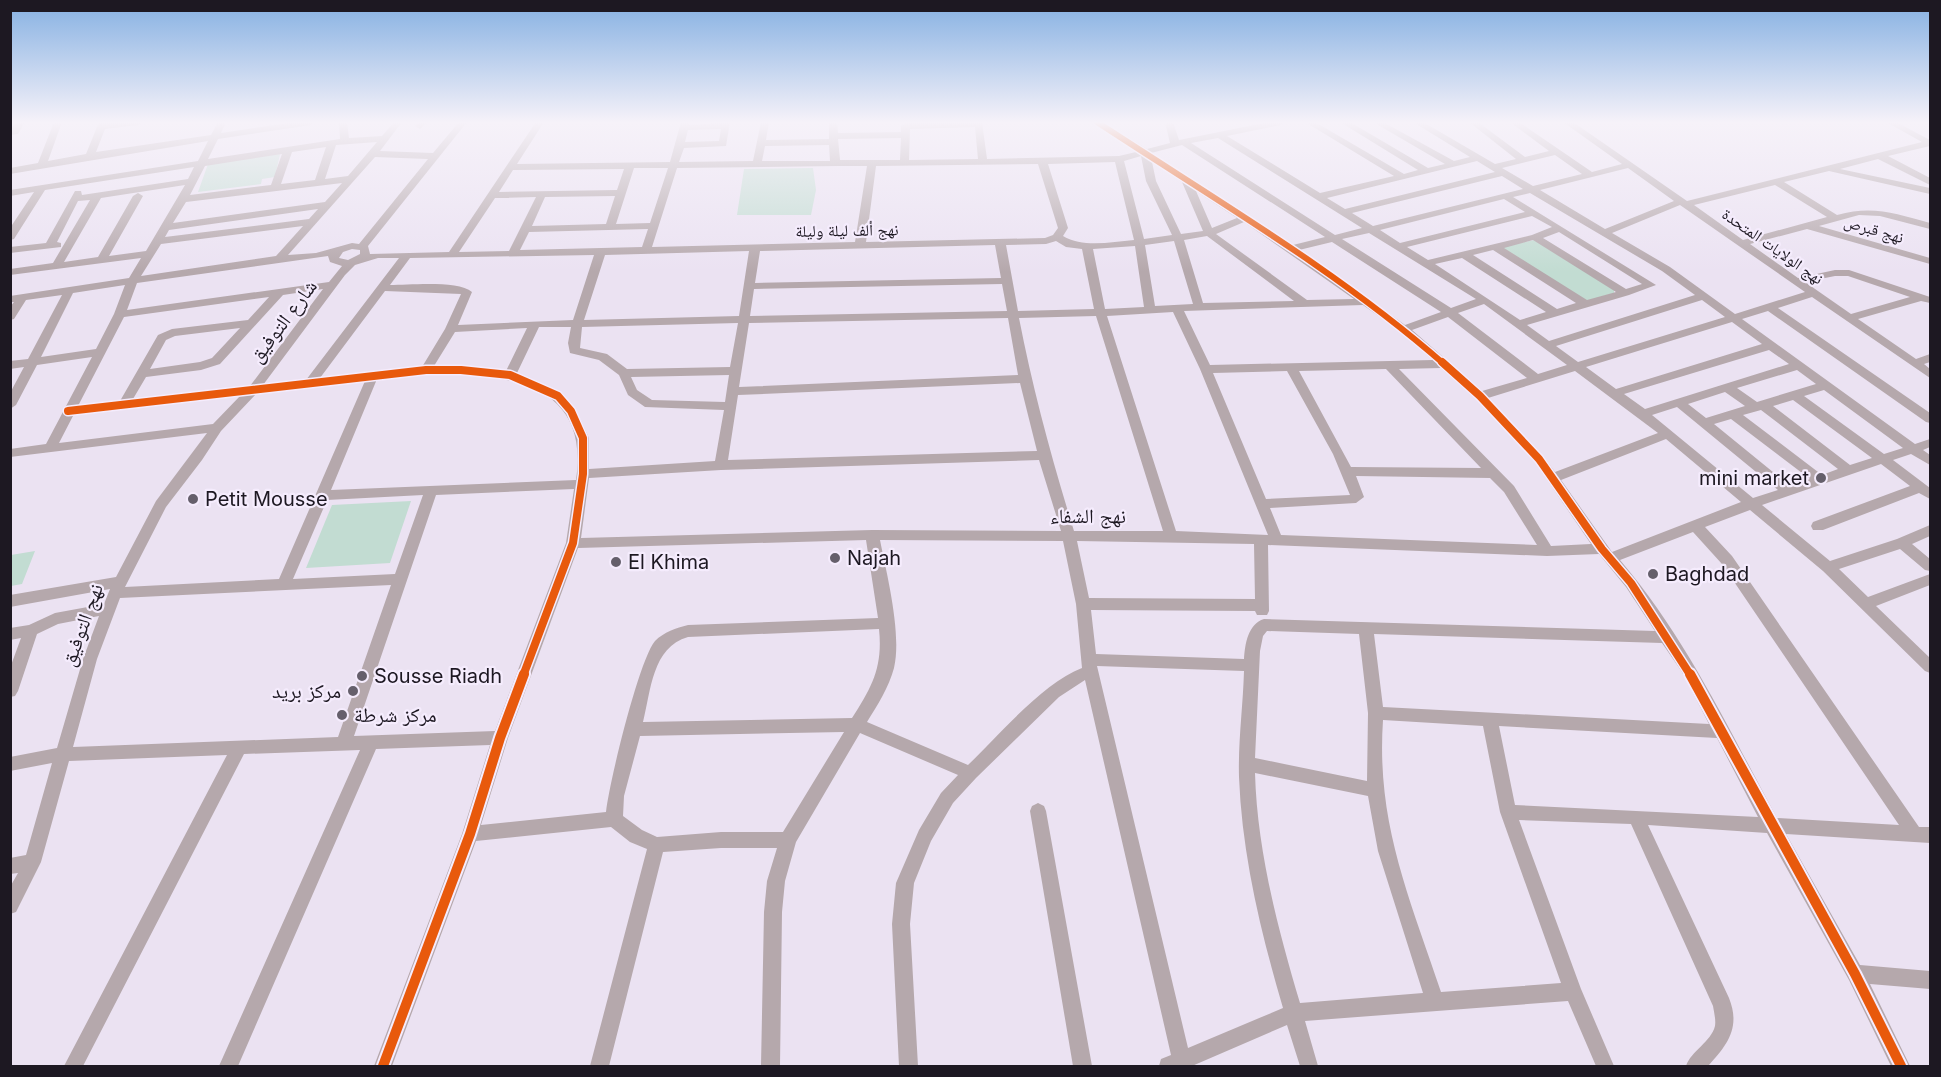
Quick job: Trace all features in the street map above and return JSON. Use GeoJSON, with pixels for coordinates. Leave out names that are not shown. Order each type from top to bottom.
{"type":"FeatureCollection","features":[{"type":"Feature","properties":{"kind":"street"},"geometry":{"type":"LineString","coordinates":[[10,193],[139,172]]}},
{"type":"Feature","properties":{"kind":"street"},"geometry":{"type":"LineString","coordinates":[[51,447],[120,315],[132,282],[198,172]]}},
{"type":"Feature","properties":{"kind":"street"},"geometry":{"type":"LineString","coordinates":[[276,186],[280,172]]}},
{"type":"Feature","properties":{"kind":"street"},"geometry":{"type":"LineString","coordinates":[[320,182],[323,172]]}},
{"type":"Feature","properties":{"kind":"street"},"geometry":{"type":"LineString","coordinates":[[279,259],[356,172]]}},
{"type":"Feature","properties":{"kind":"street","name":"شارع التوفيق"},"geometry":{"type":"LineString","coordinates":[[339,258],[360,255],[422,172]]}},
{"type":"Feature","properties":{"kind":"street"},"geometry":{"type":"LineString","coordinates":[[452,255],[509,172]]}},
{"type":"Feature","properties":{"kind":"street"},"geometry":{"type":"LineString","coordinates":[[610,227],[628,172]]}},
{"type":"Feature","properties":{"kind":"street"},"geometry":{"type":"LineString","coordinates":[[646,250],[670,172]]}},
{"type":"Feature","properties":{"kind":"street"},"geometry":{"type":"LineString","coordinates":[[860,245],[871,172]]}},
{"type":"Feature","properties":{"kind":"street"},"geometry":{"type":"LineString","coordinates":[[1046,172],[1063,228],[1057,237],[1070,245],[1140,243],[1178,238],[1209,233],[1243,219]]}},
{"type":"Feature","properties":{"kind":"street"},"geometry":{"type":"LineString","coordinates":[[1122,172],[1140,243],[1150,311]]}},
{"type":"Feature","properties":{"kind":"street"},"geometry":{"type":"LineString","coordinates":[[1149,172],[1151,182],[1178,238],[1199,307]]}},
{"type":"Feature","properties":{"kind":"street"},"geometry":{"type":"LineString","coordinates":[[1174,172],[1291,249],[1404,329],[1480,396],[1539,459],[1606,554],[1631,583],[1687,668],[1771,824],[1856,974],[1901,1066]]}},
{"type":"Feature","properties":{"kind":"street"},"geometry":{"type":"LineString","coordinates":[[1226,172],[1449,312],[1536,379]]}},
{"type":"Feature","properties":{"kind":"street"},"geometry":{"type":"LineString","coordinates":[[1279,172],[1485,300],[1643,414],[1828,567],[1930,667]]}},
{"type":"Feature","properties":{"kind":"street"},"geometry":{"type":"LineString","coordinates":[[1395,172],[1401,176]]}},
{"type":"Feature","properties":{"kind":"street"},"geometry":{"type":"LineString","coordinates":[[1318,197],[1416,172]]}},
{"type":"Feature","properties":{"kind":"street"},"geometry":{"type":"LineString","coordinates":[[1344,212],[1492,172]]}},
{"type":"Feature","properties":{"kind":"street"},"geometry":{"type":"LineString","coordinates":[[1504,172],[1605,232],[1705,296],[1930,460]]}},
{"type":"Feature","properties":{"kind":"street"},"geometry":{"type":"LineString","coordinates":[[1586,172],[1590,175]]}},
{"type":"Feature","properties":{"kind":"street"},"geometry":{"type":"LineString","coordinates":[[1291,249],[1601,172]]}},
{"type":"Feature","properties":{"kind":"street","name":"نهج الولايات المتحدة"},"geometry":{"type":"LineString","coordinates":[[1641,172],[1930,374]]}},
{"type":"Feature","properties":{"kind":"street"},"geometry":{"type":"LineString","coordinates":[[1605,232],[1684,202],[1816,172]]}},
{"type":"Feature","properties":{"kind":"street"},"geometry":{"type":"LineString","coordinates":[[1844,172],[1930,191]]}},
{"type":"Feature","properties":{"kind":"street"},"geometry":{"type":"LineString","coordinates":[[1911,172],[1926,180],[1916,188]]}},
{"type":"Feature","properties":{"kind":"street"},"geometry":{"type":"LineString","coordinates":[[183,199],[349,179]]}},
{"type":"Feature","properties":{"kind":"street"},"geometry":{"type":"LineString","coordinates":[[50,245],[85,181]]}},
{"type":"Feature","properties":{"kind":"street"},"geometry":{"type":"LineString","coordinates":[[75,199],[193,181]]}},
{"type":"Feature","properties":{"kind":"street"},"geometry":{"type":"LineString","coordinates":[[1187,182],[1209,233],[1305,304]]}},
{"type":"Feature","properties":{"kind":"street"},"geometry":{"type":"LineString","coordinates":[[1777,182],[1834,217]]}},
{"type":"Feature","properties":{"kind":"street"},"geometry":{"type":"LineString","coordinates":[[10,237],[42,188]]}},
{"type":"Feature","properties":{"kind":"street"},"geometry":{"type":"LineString","coordinates":[[494,195],[621,193]]}},
{"type":"Feature","properties":{"kind":"street"},"geometry":{"type":"LineString","coordinates":[[513,254],[542,194]]}},
{"type":"Feature","properties":{"kind":"street"},"geometry":{"type":"LineString","coordinates":[[56,267],[97,196]]}},
{"type":"Feature","properties":{"kind":"street"},"geometry":{"type":"LineString","coordinates":[[101,261],[138,196]]}},
{"type":"Feature","properties":{"kind":"street"},"geometry":{"type":"LineString","coordinates":[[1505,196],[1651,285]]}},
{"type":"Feature","properties":{"kind":"street"},"geometry":{"type":"LineString","coordinates":[[166,227],[327,205]]}},
{"type":"Feature","properties":{"kind":"street"},"geometry":{"type":"LineString","coordinates":[[1742,243],[1809,226],[1834,217],[1868,212],[1930,226]]}},
{"type":"Feature","properties":{"kind":"street"},"geometry":{"type":"LineString","coordinates":[[1400,246],[1533,213]]}},
{"type":"Feature","properties":{"kind":"street"},"geometry":{"type":"LineString","coordinates":[[158,241],[312,222]]}},
{"type":"Feature","properties":{"kind":"street"},"geometry":{"type":"LineString","coordinates":[[526,229],[652,226]]}},
{"type":"Feature","properties":{"kind":"street","name":"نهج قبرص"},"geometry":{"type":"LineString","coordinates":[[1809,226],[1930,261]]}},
{"type":"Feature","properties":{"kind":"street"},"geometry":{"type":"LineString","coordinates":[[1427,263],[1535,237],[1560,228]]}},
{"type":"Feature","properties":{"kind":"street","name":"شارع التوفيق"},"geometry":{"type":"LineString","coordinates":[[253,390],[332,285],[339,258],[373,235]]}},
{"type":"Feature","properties":{"kind":"street","name":"نهج ألف ليلة وليلة"},"geometry":{"type":"LineString","coordinates":[[16,298],[279,259],[316,256],[339,258],[360,255],[513,254],[1046,241],[1057,237]]}},
{"type":"Feature","properties":{"kind":"street"},"geometry":{"type":"LineString","coordinates":[[1535,237],[1625,293]]}},
{"type":"Feature","properties":{"kind":"street"},"geometry":{"type":"LineString","coordinates":[[1000,242],[1025,379],[1044,455],[1069,535],[1083,604],[1090,665],[1178,1065],[1293,1013],[1573,991]]}},
{"type":"Feature","properties":{"kind":"street"},"geometry":{"type":"LineString","coordinates":[[10,250],[71,243]]}},
{"type":"Feature","properties":{"kind":"street"},"geometry":{"type":"LineString","coordinates":[[1087,246],[1100,312],[1171,536]]}},
{"type":"Feature","properties":{"kind":"street"},"geometry":{"type":"LineString","coordinates":[[1494,246],[1585,304]]}},
{"type":"Feature","properties":{"kind":"street"},"geometry":{"type":"LineString","coordinates":[[721,465],[755,248]]}},
{"type":"Feature","properties":{"kind":"street"},"geometry":{"type":"LineString","coordinates":[[601,251],[578,324],[573,344],[574,350],[603,357],[624,373],[632,392],[649,404],[731,406]]}},
{"type":"Feature","properties":{"kind":"street"},"geometry":{"type":"LineString","coordinates":[[1462,253],[1555,313]]}},
{"type":"Feature","properties":{"kind":"street"},"geometry":{"type":"LineString","coordinates":[[10,272],[149,254]]}},
{"type":"Feature","properties":{"kind":"street"},"geometry":{"type":"LineString","coordinates":[[311,382],[407,255]]}},
{"type":"Feature","properties":{"kind":"street"},"geometry":{"type":"LineString","coordinates":[[1797,281],[1835,273],[1849,273],[1926,298]]}},
{"type":"Feature","properties":{"kind":"street"},"geometry":{"type":"LineString","coordinates":[[1518,324],[1678,278]]}},
{"type":"Feature","properties":{"kind":"street"},"geometry":{"type":"LineString","coordinates":[[750,286],[1006,281]]}},
{"type":"Feature","properties":{"kind":"street"},"geometry":{"type":"LineString","coordinates":[[120,315],[332,285]]}},
{"type":"Feature","properties":{"kind":"street"},"geometry":{"type":"LineString","coordinates":[[382,288],[466,291],[451,329],[426,370]]}},
{"type":"Feature","properties":{"kind":"street"},"geometry":{"type":"LineString","coordinates":[[10,405],[69,289]]}},
{"type":"Feature","properties":{"kind":"street"},"geometry":{"type":"LineString","coordinates":[[142,374],[213,363],[224,355],[280,292]]}},
{"type":"Feature","properties":{"kind":"street"},"geometry":{"type":"LineString","coordinates":[[1480,396],[1814,293]]}},
{"type":"Feature","properties":{"kind":"street"},"geometry":{"type":"LineString","coordinates":[[1547,345],[1705,296]]}},
{"type":"Feature","properties":{"kind":"street"},"geometry":{"type":"LineString","coordinates":[[10,317],[16,298]]}},
{"type":"Feature","properties":{"kind":"street"},"geometry":{"type":"LineString","coordinates":[[1849,318],[1926,298]]}},
{"type":"Feature","properties":{"kind":"street"},"geometry":{"type":"LineString","coordinates":[[1404,329],[1485,300]]}},
{"type":"Feature","properties":{"kind":"street"},"geometry":{"type":"LineString","coordinates":[[451,329],[535,324],[1150,311],[1199,307],[1367,302]]}},
{"type":"Feature","properties":{"kind":"street"},"geometry":{"type":"LineString","coordinates":[[1770,307],[1930,419]]}},
{"type":"Feature","properties":{"kind":"street"},"geometry":{"type":"LineString","coordinates":[[1177,309],[1206,369],[1277,541]]}},
{"type":"Feature","properties":{"kind":"street"},"geometry":{"type":"LineString","coordinates":[[124,405],[159,341],[165,336],[253,323]]}},
{"type":"Feature","properties":{"kind":"street"},"geometry":{"type":"LineString","coordinates":[[510,375],[535,324]]}},
{"type":"Feature","properties":{"kind":"street"},"geometry":{"type":"LineString","coordinates":[[1615,393],[1772,345]]}},
{"type":"Feature","properties":{"kind":"street"},"geometry":{"type":"LineString","coordinates":[[10,365],[100,352]]}},
{"type":"Feature","properties":{"kind":"street"},"geometry":{"type":"LineString","coordinates":[[1915,363],[1930,358]]}},
{"type":"Feature","properties":{"kind":"street"},"geometry":{"type":"LineString","coordinates":[[1206,369],[1445,364]]}},
{"type":"Feature","properties":{"kind":"street"},"geometry":{"type":"LineString","coordinates":[[1389,365],[1491,473],[1509,489],[1547,551]]}},
{"type":"Feature","properties":{"kind":"street"},"geometry":{"type":"LineString","coordinates":[[1643,414],[1799,365]]}},
{"type":"Feature","properties":{"kind":"street"},"geometry":{"type":"LineString","coordinates":[[1263,504],[1351,500],[1357,497],[1347,471],[1291,367]]}},
{"type":"Feature","properties":{"kind":"street"},"geometry":{"type":"LineString","coordinates":[[68,411],[426,370],[460,370],[510,375],[558,396],[571,411],[583,438],[582,479],[573,543],[500,738],[470,834],[383,1066]]}},
{"type":"Feature","properties":{"kind":"street"},"geometry":{"type":"LineString","coordinates":[[624,373],[735,371]]}},
{"type":"Feature","properties":{"kind":"street"},"geometry":{"type":"LineString","coordinates":[[284,584],[373,376]]}},
{"type":"Feature","properties":{"kind":"street"},"geometry":{"type":"LineString","coordinates":[[733,391],[1025,379]]}},
{"type":"Feature","properties":{"kind":"street"},"geometry":{"type":"LineString","coordinates":[[1704,423],[1827,385]]}},
{"type":"Feature","properties":{"kind":"street"},"geometry":{"type":"LineString","coordinates":[[1727,387],[1759,406],[1848,470]]}},
{"type":"Feature","properties":{"kind":"street","name":"نهج التوفيق"},"geometry":{"type":"LineString","coordinates":[[10,906],[32,862],[90,659],[118,587],[161,504],[198,457],[217,428],[253,390]]}},
{"type":"Feature","properties":{"kind":"street"},"geometry":{"type":"LineString","coordinates":[[1793,394],[1925,491]]}},
{"type":"Feature","properties":{"kind":"street"},"geometry":{"type":"LineString","coordinates":[[1679,403],[1788,491]]}},
{"type":"Feature","properties":{"kind":"street"},"geometry":{"type":"LineString","coordinates":[[1733,414],[1820,480]]}},
{"type":"Feature","properties":{"kind":"street"},"geometry":{"type":"LineString","coordinates":[[10,453],[217,428]]}},
{"type":"Feature","properties":{"kind":"street"},"geometry":{"type":"LineString","coordinates":[[1553,478],[1667,434]]}},
{"type":"Feature","properties":{"kind":"street","name":"نهج الشفاء"},"geometry":{"type":"LineString","coordinates":[[573,543],[872,535],[1171,536],[1606,554],[1696,526],[1753,503],[1930,443]]}},
{"type":"Feature","properties":{"kind":"street"},"geometry":{"type":"LineString","coordinates":[[322,495],[582,479],[721,465],[1044,455]]}},
{"type":"Feature","properties":{"kind":"street"},"geometry":{"type":"LineString","coordinates":[[1347,471],[1491,473]]}},
{"type":"Feature","properties":{"kind":"street"},"geometry":{"type":"LineString","coordinates":[[344,742],[430,490]]}},
{"type":"Feature","properties":{"kind":"street"},"geometry":{"type":"LineString","coordinates":[[1818,526],[1925,491]]}},
{"type":"Feature","properties":{"kind":"street"},"geometry":{"type":"LineString","coordinates":[[1696,526],[1727,560],[1923,835]]}},
{"type":"Feature","properties":{"kind":"street"},"geometry":{"type":"LineString","coordinates":[[1828,567],[1902,543],[1930,530]]}},
{"type":"Feature","properties":{"kind":"street"},"geometry":{"type":"LineString","coordinates":[[771,1066],[773,912],[776,881],[788,840],[817,788],[873,699],[886,670],[889,650],[882,587],[872,535]]}},
{"type":"Feature","properties":{"kind":"street"},"geometry":{"type":"LineString","coordinates":[[1261,540],[1264,625],[1256,636],[1247,789],[1255,854],[1293,1013],[1309,1066]]}},
{"type":"Feature","properties":{"kind":"street"},"geometry":{"type":"LineString","coordinates":[[1902,543],[1930,566]]}},
{"type":"Feature","properties":{"kind":"street"},"geometry":{"type":"LineString","coordinates":[[10,601],[118,587],[399,579]]}},
{"type":"Feature","properties":{"kind":"street"},"geometry":{"type":"LineString","coordinates":[[1865,604],[1930,579]]}},
{"type":"Feature","properties":{"kind":"street"},"geometry":{"type":"LineString","coordinates":[[1083,604],[1262,605]]}},
{"type":"Feature","properties":{"kind":"street"},"geometry":{"type":"LineString","coordinates":[[10,634],[31,630],[55,619],[110,608]]}},
{"type":"Feature","properties":{"kind":"street"},"geometry":{"type":"LineString","coordinates":[[614,819],[616,796],[632,729],[658,645],[673,635],[688,631],[886,623]]}},
{"type":"Feature","properties":{"kind":"street"},"geometry":{"type":"LineString","coordinates":[[1264,625],[1666,638]]}},
{"type":"Feature","properties":{"kind":"street"},"geometry":{"type":"LineString","coordinates":[[1366,629],[1376,713],[1374,743],[1377,790],[1385,850],[1435,1001]]}},
{"type":"Feature","properties":{"kind":"street"},"geometry":{"type":"LineString","coordinates":[[10,691],[31,630]]}},
{"type":"Feature","properties":{"kind":"street"},"geometry":{"type":"LineString","coordinates":[[909,1066],[902,924],[905,883],[925,836],[946,798],[1054,692],[1090,665],[1253,665]]}},
{"type":"Feature","properties":{"kind":"street"},"geometry":{"type":"LineString","coordinates":[[1376,713],[1723,732]]}},
{"type":"Feature","properties":{"kind":"street"},"geometry":{"type":"LineString","coordinates":[[1490,720],[1508,813],[1573,991],[1605,1066]]}},
{"type":"Feature","properties":{"kind":"street"},"geometry":{"type":"LineString","coordinates":[[632,729],[857,725],[970,774]]}},
{"type":"Feature","properties":{"kind":"street"},"geometry":{"type":"LineString","coordinates":[[10,764],[62,754],[500,738]]}},
{"type":"Feature","properties":{"kind":"street"},"geometry":{"type":"LineString","coordinates":[[228,1066],[371,742]]}},
{"type":"Feature","properties":{"kind":"street"},"geometry":{"type":"LineString","coordinates":[[73,1066],[240,746]]}},
{"type":"Feature","properties":{"kind":"street"},"geometry":{"type":"LineString","coordinates":[[1248,764],[1377,790]]}},
{"type":"Feature","properties":{"kind":"street"},"geometry":{"type":"LineString","coordinates":[[1038,811],[1083,1066]]}},
{"type":"Feature","properties":{"kind":"street"},"geometry":{"type":"LineString","coordinates":[[1508,813],[1771,824],[1923,835]]}},
{"type":"Feature","properties":{"kind":"street"},"geometry":{"type":"LineString","coordinates":[[1636,817],[1722,1005],[1725,1025],[1718,1041],[1695,1066]]}},
{"type":"Feature","properties":{"kind":"street"},"geometry":{"type":"LineString","coordinates":[[470,834],[614,819],[636,836],[656,845],[721,840],[788,840]]}},
{"type":"Feature","properties":{"kind":"street"},"geometry":{"type":"LineString","coordinates":[[599,1066],[656,845]]}},
{"type":"Feature","properties":{"kind":"street"},"geometry":{"type":"LineString","coordinates":[[10,867],[32,862]]}},
{"type":"Feature","properties":{"kind":"street"},"geometry":{"type":"LineString","coordinates":[[1856,974],[1930,980]]}},
{"type":"Feature","properties":{"kind":"green space"},"geometry":{"type":"Polygon","coordinates":[[[205,172],[276,172],[275,177],[262,179],[261,184],[198,192],[205,172]]]}},
{"type":"Feature","properties":{"kind":"green space"},"geometry":{"type":"Polygon","coordinates":[[[744,172],[814,172],[816,190],[811,215],[737,215],[744,172]]]}},
{"type":"Feature","properties":{"kind":"green space"},"geometry":{"type":"Polygon","coordinates":[[[1534,240],[1614,290],[1614,293],[1586,301],[1504,250],[1503,247],[1534,240]]]}},
{"type":"Feature","properties":{"kind":"green space"},"geometry":{"type":"Polygon","coordinates":[[[411,501],[390,563],[306,568],[332,505],[411,501]]]}},
{"type":"Feature","properties":{"kind":"green space"},"geometry":{"type":"Polygon","coordinates":[[[35,551],[22,584],[11,586],[11,555],[35,551]]]}},
{"type":"Feature","properties":{"kind":"cycle path"},"geometry":{"type":"LineString","coordinates":[[1174,172],[1291,249],[1404,329],[1480,396],[1539,459],[1602,549],[1631,583],[1687,668],[1855,974],[1901,1066]]}},
{"type":"Feature","properties":{"kind":"cycle path"},"geometry":{"type":"LineString","coordinates":[[68,411],[426,370],[461,370],[510,375],[558,396],[571,411],[583,438],[583,474],[573,543],[500,738],[470,834],[383,1066]]}},
{"type":"Feature","properties":{"kind":"place","name":"mini market"},"geometry":{"type":"Point","coordinates":[1821,478]}},
{"type":"Feature","properties":{"kind":"place","name":"Petit Mousse"},"geometry":{"type":"Point","coordinates":[193,499]}},
{"type":"Feature","properties":{"kind":"place","name":"Najah"},"geometry":{"type":"Point","coordinates":[835,558]}},
{"type":"Feature","properties":{"kind":"place","name":"El Khima"},"geometry":{"type":"Point","coordinates":[616,562]}},
{"type":"Feature","properties":{"kind":"place","name":"Baghdad"},"geometry":{"type":"Point","coordinates":[1653,574]}},
{"type":"Feature","properties":{"kind":"place","name":"Sousse Riadh"},"geometry":{"type":"Point","coordinates":[362,676]}},
{"type":"Feature","properties":{"kind":"place","name":"مركز بريد"},"geometry":{"type":"Point","coordinates":[353,691]}},
{"type":"Feature","properties":{"kind":"place","name":"مركز شرطة"},"geometry":{"type":"Point","coordinates":[342,715]}}]}
